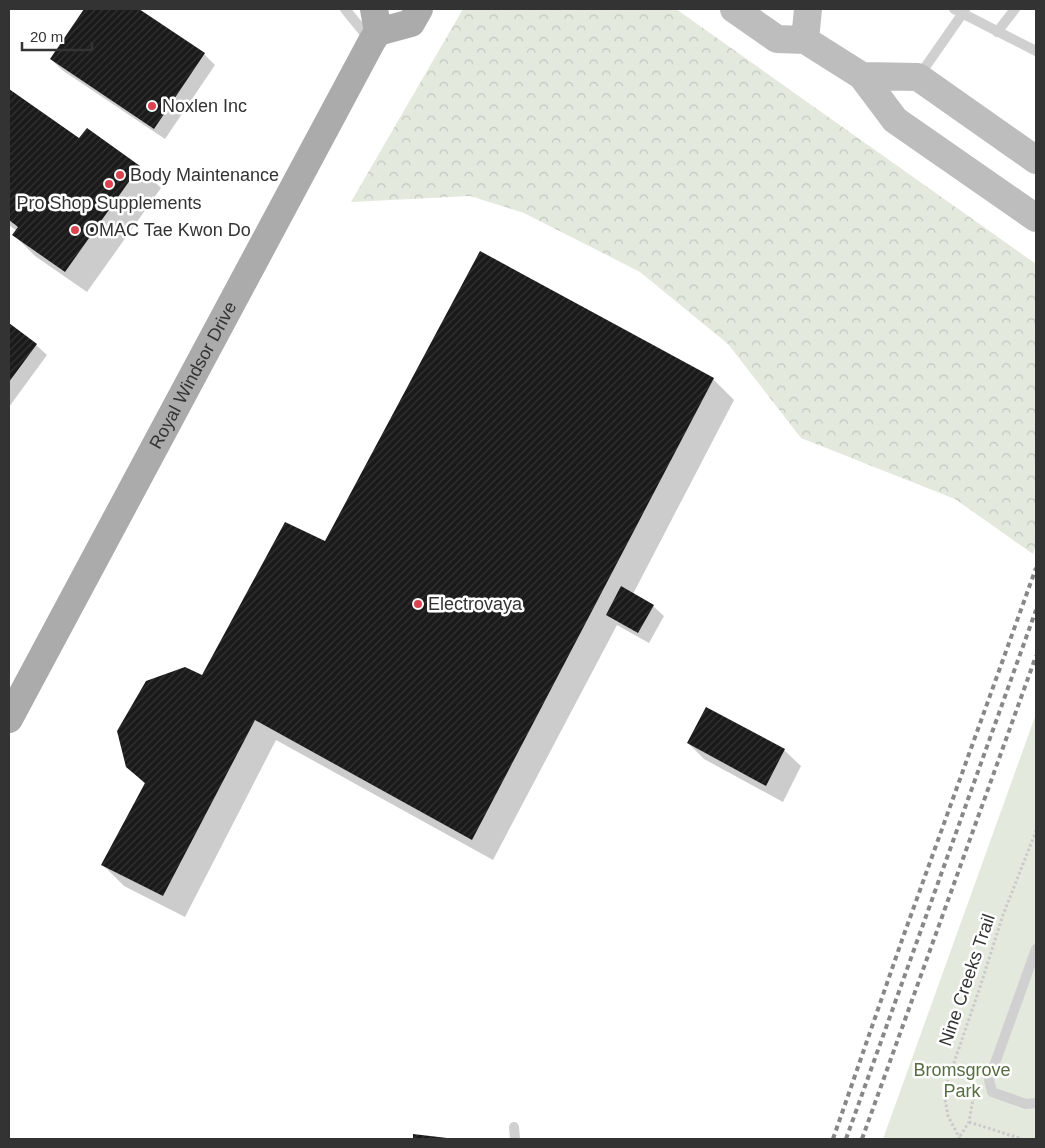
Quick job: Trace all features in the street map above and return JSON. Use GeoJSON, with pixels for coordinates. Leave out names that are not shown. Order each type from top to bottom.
{"type":"FeatureCollection","features":[{"type":"Feature","properties":{"kind":"main road"},"geometry":{"type":"LineString","coordinates":[[734,9],[777,39],[805,40],[862,76],[895,120],[1036,218]]}},
{"type":"Feature","properties":{"kind":"main road"},"geometry":{"type":"LineString","coordinates":[[805,40],[808,9]]}},
{"type":"Feature","properties":{"kind":"main road"},"geometry":{"type":"LineString","coordinates":[[374,27],[411,24],[420,10]]}},
{"type":"Feature","properties":{"kind":"main road","name":"Royal Windsor Drive"},"geometry":{"type":"LineString","coordinates":[[9,719],[374,27]]}},
{"type":"Feature","properties":{"kind":"main road"},"geometry":{"type":"LineString","coordinates":[[862,76],[918,78],[1036,160]]}},
{"type":"Feature","properties":{"kind":"lane"},"geometry":{"type":"LineString","coordinates":[[344,9],[374,27]]}},
{"type":"Feature","properties":{"kind":"lane"},"geometry":{"type":"LineString","coordinates":[[997,32],[1015,9]]}},
{"type":"Feature","properties":{"kind":"lane"},"geometry":{"type":"LineString","coordinates":[[918,78],[961,10],[997,32],[1036,51]]}},
{"type":"Feature","properties":{"kind":"lane"},"geometry":{"type":"LineString","coordinates":[[1036,949],[989,1080],[992,1092],[1026,1104],[1036,1103]]}},
{"type":"Feature","properties":{"kind":"lane"},"geometry":{"type":"LineString","coordinates":[[514,1127],[515,1139]]}},
{"type":"Feature","properties":{"kind":"path","name":"Nine Creeks Trail"},"geometry":{"type":"LineString","coordinates":[[960,1138],[948,1116],[945,1099],[948,1080],[1004,914],[1036,831]]}},
{"type":"Feature","properties":{"kind":"path"},"geometry":{"type":"LineString","coordinates":[[960,1138],[969,1122],[973,1099],[992,1092]]}},
{"type":"Feature","properties":{"kind":"path"},"geometry":{"type":"LineString","coordinates":[[969,1122],[1022,1139]]}},
{"type":"Feature","properties":{"kind":"green space"},"geometry":{"type":"Polygon","coordinates":[[[463,9],[676,9],[1036,264],[1036,544],[1033,554],[955,499],[801,438],[728,344],[640,272],[524,213],[470,196],[351,202],[463,9]]]}},
{"type":"Feature","properties":{"kind":"green space","name":"Bromsgrove Park"},"geometry":{"type":"Polygon","coordinates":[[[1036,714],[1036,1139],[883,1139],[1036,714]]]}},
{"type":"Feature","properties":{"kind":"building"},"geometry":{"type":"Polygon","coordinates":[[[84,9],[139,9],[205,53],[154,129],[50,59],[84,9]]]}},
{"type":"Feature","properties":{"kind":"building"},"geometry":{"type":"Polygon","coordinates":[[[9,89],[79,138],[87,128],[140,166],[65,272],[12,235],[18,227],[9,220],[9,89]]]}},
{"type":"Feature","properties":{"kind":"building","name":"Electrovaya"},"geometry":{"type":"Polygon","coordinates":[[[480,251],[714,378],[472,840],[255,720],[163,896],[101,865],[145,783],[126,767],[117,731],[146,681],[185,667],[202,675],[285,522],[325,541],[480,251]]]}},
{"type":"Feature","properties":{"kind":"building"},"geometry":{"type":"Polygon","coordinates":[[[9,323],[37,344],[9,382],[9,323]]]}},
{"type":"Feature","properties":{"kind":"building"},"geometry":{"type":"Polygon","coordinates":[[[621,586],[654,605],[638,633],[606,615],[621,586]]]}},
{"type":"Feature","properties":{"kind":"building"},"geometry":{"type":"Polygon","coordinates":[[[706,707],[785,749],[766,786],[687,743],[706,707]]]}},
{"type":"Feature","properties":{"kind":"building"},"geometry":{"type":"Polygon","coordinates":[[[413,1134],[447,1138],[413,1139],[413,1134]]]}},
{"type":"Feature","properties":{"kind":"railway"},"geometry":{"type":"LineString","coordinates":[[833,1139],[902,940],[1036,568]]}},
{"type":"Feature","properties":{"kind":"railway"},"geometry":{"type":"LineString","coordinates":[[846,1139],[1036,610]]}},
{"type":"Feature","properties":{"kind":"railway"},"geometry":{"type":"LineString","coordinates":[[862,1139],[1036,656]]}},
{"type":"Feature","properties":{"kind":"place","name":"Noxlen Inc"},"geometry":{"type":"Point","coordinates":[152,106]}},
{"type":"Feature","properties":{"kind":"place","name":"Body Maintenance"},"geometry":{"type":"Point","coordinates":[120,175]}},
{"type":"Feature","properties":{"kind":"place","name":"Pro Shop Supplements"},"geometry":{"type":"Point","coordinates":[109,184]}},
{"type":"Feature","properties":{"kind":"place","name":"OMAC Tae Kwon Do"},"geometry":{"type":"Point","coordinates":[75,230]}},
{"type":"Feature","properties":{"kind":"place","name":"Electrovaya"},"geometry":{"type":"Point","coordinates":[418,604]}}]}
